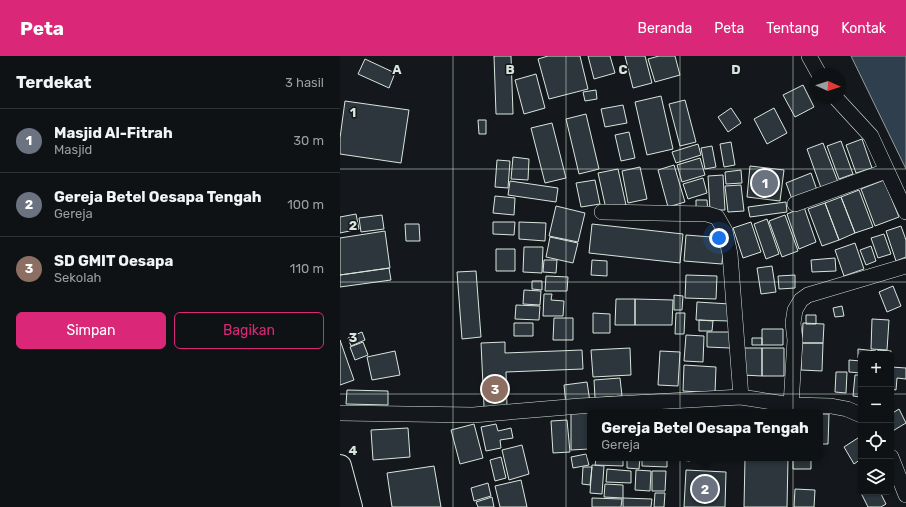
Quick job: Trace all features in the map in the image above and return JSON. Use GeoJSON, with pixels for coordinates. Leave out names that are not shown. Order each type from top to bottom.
{"type":"FeatureCollection","features":[{"type":"Feature","properties":{"kind":"highway"},"geometry":{"type":"LineString","coordinates":[[340,466],[351,507]]}},
{"type":"Feature","properties":{"kind":"street"},"geometry":{"type":"LineString","coordinates":[[809,56],[816,68]]}},
{"type":"Feature","properties":{"kind":"street"},"geometry":{"type":"LineString","coordinates":[[842,104],[871,136],[906,212]]}},
{"type":"Feature","properties":{"kind":"street"},"geometry":{"type":"LineString","coordinates":[[795,204],[886,171]]}},
{"type":"Feature","properties":{"kind":"street"},"geometry":{"type":"LineString","coordinates":[[602,212],[707,214],[717,217],[725,232],[730,254],[741,397]]}},
{"type":"Feature","properties":{"kind":"street"},"geometry":{"type":"LineString","coordinates":[[791,405],[795,340],[793,323],[800,300],[808,295],[906,266]]}},
{"type":"Feature","properties":{"kind":"street"},"geometry":{"type":"LineString","coordinates":[[340,413],[473,415],[580,406],[741,397],[791,405],[831,406],[847,409],[858,414]]}},
{"type":"Feature","properties":{"kind":"street"},"geometry":{"type":"LineString","coordinates":[[892,459],[906,495]]}},
{"type":"Feature","properties":{"kind":"water"},"geometry":{"type":"Polygon","coordinates":[[[851,56],[906,56],[906,169],[851,56]]]}},
{"type":"Feature","properties":{"kind":"building"},"geometry":{"type":"Polygon","coordinates":[[[494,56],[511,56],[513,114],[496,114],[494,56]]]}},
{"type":"Feature","properties":{"kind":"building"},"geometry":{"type":"Polygon","coordinates":[[[548,56],[580,56],[588,89],[549,99],[538,59],[548,56]]]}},
{"type":"Feature","properties":{"kind":"building"},"geometry":{"type":"Polygon","coordinates":[[[588,56],[610,56],[615,73],[594,79],[588,56]]]}},
{"type":"Feature","properties":{"kind":"building"},"geometry":{"type":"Polygon","coordinates":[[[625,56],[645,56],[652,83],[633,88],[625,56]]]}},
{"type":"Feature","properties":{"kind":"building"},"geometry":{"type":"Polygon","coordinates":[[[659,56],[675,56],[680,75],[655,82],[648,59],[659,56]]]}},
{"type":"Feature","properties":{"kind":"building"},"geometry":{"type":"Polygon","coordinates":[[[365,59],[395,73],[389,88],[358,74],[365,59]]]}},
{"type":"Feature","properties":{"kind":"building"},"geometry":{"type":"Polygon","coordinates":[[[536,74],[545,108],[524,114],[515,80],[536,74]]]}},
{"type":"Feature","properties":{"kind":"building"},"geometry":{"type":"Polygon","coordinates":[[[803,85],[810,99],[810,104],[812,104],[814,107],[795,117],[783,95],[803,85]]]}},
{"type":"Feature","properties":{"kind":"building"},"geometry":{"type":"Polygon","coordinates":[[[596,90],[597,99],[585,101],[583,92],[596,90]]]}},
{"type":"Feature","properties":{"kind":"building"},"geometry":{"type":"Polygon","coordinates":[[[661,96],[673,149],[647,155],[635,102],[661,96]]]}},
{"type":"Feature","properties":{"kind":"building"},"geometry":{"type":"Polygon","coordinates":[[[685,100],[696,142],[680,146],[669,104],[685,100]]]}},
{"type":"Feature","properties":{"kind":"building"},"geometry":{"type":"Polygon","coordinates":[[[345,101],[409,110],[401,163],[340,154],[340,138],[345,101]]]}},
{"type":"Feature","properties":{"kind":"building"},"geometry":{"type":"Polygon","coordinates":[[[623,105],[627,123],[605,127],[601,109],[623,105]]]}},
{"type":"Feature","properties":{"kind":"building"},"geometry":{"type":"Polygon","coordinates":[[[731,108],[741,123],[728,132],[718,117],[731,108]]]}},
{"type":"Feature","properties":{"kind":"building"},"geometry":{"type":"Polygon","coordinates":[[[774,108],[787,133],[767,144],[754,119],[774,108]]]}},
{"type":"Feature","properties":{"kind":"building"},"geometry":{"type":"Polygon","coordinates":[[[586,114],[599,169],[579,174],[566,119],[586,114]]]}},
{"type":"Feature","properties":{"kind":"building"},"geometry":{"type":"Polygon","coordinates":[[[478,120],[486,120],[486,134],[479,134],[478,120]]]}},
{"type":"Feature","properties":{"kind":"building"},"geometry":{"type":"Polygon","coordinates":[[[552,123],[566,178],[545,183],[531,128],[552,123]]]}},
{"type":"Feature","properties":{"kind":"building"},"geometry":{"type":"Polygon","coordinates":[[[629,132],[635,158],[621,161],[615,135],[629,132]]]}},
{"type":"Feature","properties":{"kind":"building"},"geometry":{"type":"Polygon","coordinates":[[[862,139],[872,168],[856,173],[846,145],[862,139]]]}},
{"type":"Feature","properties":{"kind":"building"},"geometry":{"type":"Polygon","coordinates":[[[841,141],[853,174],[839,179],[827,146],[841,141]]]}},
{"type":"Feature","properties":{"kind":"building"},"geometry":{"type":"Polygon","coordinates":[[[731,142],[735,165],[724,167],[720,144],[731,142]]]}},
{"type":"Feature","properties":{"kind":"building"},"geometry":{"type":"Polygon","coordinates":[[[823,143],[838,182],[821,188],[807,149],[823,143]]]}},
{"type":"Feature","properties":{"kind":"building"},"geometry":{"type":"Polygon","coordinates":[[[698,144],[701,155],[676,163],[672,152],[698,144]]]}},
{"type":"Feature","properties":{"kind":"building"},"geometry":{"type":"Polygon","coordinates":[[[712,146],[716,167],[705,169],[701,148],[712,146]]]}},
{"type":"Feature","properties":{"kind":"building"},"geometry":{"type":"Polygon","coordinates":[[[513,157],[529,159],[528,180],[511,179],[513,157]]]}},
{"type":"Feature","properties":{"kind":"building"},"geometry":{"type":"Polygon","coordinates":[[[700,158],[705,175],[682,182],[677,165],[700,158]]]}},
{"type":"Feature","properties":{"kind":"building"},"geometry":{"type":"Polygon","coordinates":[[[497,160],[510,161],[508,188],[495,187],[497,160]]]}},
{"type":"Feature","properties":{"kind":"building"},"geometry":{"type":"Polygon","coordinates":[[[674,165],[685,202],[668,207],[658,170],[674,165]]]}},
{"type":"Feature","properties":{"kind":"building"},"geometry":{"type":"Polygon","coordinates":[[[750,166],[784,170],[780,201],[747,197],[750,166]]]}},
{"type":"Feature","properties":{"kind":"building"},"geometry":{"type":"Polygon","coordinates":[[[640,167],[647,199],[628,203],[622,171],[640,167]]]}},
{"type":"Feature","properties":{"kind":"building"},"geometry":{"type":"Polygon","coordinates":[[[618,169],[626,205],[606,209],[598,173],[618,169]]]}},
{"type":"Feature","properties":{"kind":"building"},"geometry":{"type":"Polygon","coordinates":[[[741,170],[742,183],[726,184],[725,172],[741,170]]]}},
{"type":"Feature","properties":{"kind":"building"},"geometry":{"type":"Polygon","coordinates":[[[811,173],[818,193],[793,202],[786,183],[811,173]]]}},
{"type":"Feature","properties":{"kind":"building"},"geometry":{"type":"Polygon","coordinates":[[[723,175],[725,210],[710,210],[708,176],[723,175]]]}},
{"type":"Feature","properties":{"kind":"building"},"geometry":{"type":"Polygon","coordinates":[[[703,178],[707,193],[688,199],[683,184],[703,178]]]}},
{"type":"Feature","properties":{"kind":"building"},"geometry":{"type":"Polygon","coordinates":[[[595,180],[600,204],[581,207],[576,183],[595,180]]]}},
{"type":"Feature","properties":{"kind":"building"},"geometry":{"type":"Polygon","coordinates":[[[884,180],[899,217],[875,226],[861,189],[884,180]]]}},
{"type":"Feature","properties":{"kind":"building"},"geometry":{"type":"Polygon","coordinates":[[[510,181],[558,188],[556,202],[508,195],[510,181]]]}},
{"type":"Feature","properties":{"kind":"building"},"geometry":{"type":"Polygon","coordinates":[[[741,185],[744,211],[728,212],[725,186],[741,185]]]}},
{"type":"Feature","properties":{"kind":"building"},"geometry":{"type":"Polygon","coordinates":[[[859,190],[873,227],[855,233],[841,197],[859,190]]]}},
{"type":"Feature","properties":{"kind":"building"},"geometry":{"type":"Polygon","coordinates":[[[495,196],[515,198],[514,215],[493,213],[495,196]]]}},
{"type":"Feature","properties":{"kind":"building"},"geometry":{"type":"Polygon","coordinates":[[[841,197],[855,233],[839,240],[825,203],[841,197]]]}},
{"type":"Feature","properties":{"kind":"building"},"geometry":{"type":"Polygon","coordinates":[[[696,200],[707,200],[708,212],[696,212],[696,200]]]}},
{"type":"Feature","properties":{"kind":"building"},"geometry":{"type":"Polygon","coordinates":[[[786,202],[787,212],[750,217],[748,207],[786,202]]]}},
{"type":"Feature","properties":{"kind":"building"},"geometry":{"type":"Polygon","coordinates":[[[825,203],[839,240],[822,246],[808,209],[825,203]]]}},
{"type":"Feature","properties":{"kind":"building"},"geometry":{"type":"Polygon","coordinates":[[[556,206],[585,213],[578,242],[549,236],[556,206]]]}},
{"type":"Feature","properties":{"kind":"building"},"geometry":{"type":"Polygon","coordinates":[[[804,207],[816,242],[799,249],[787,214],[804,207]]]}},
{"type":"Feature","properties":{"kind":"building"},"geometry":{"type":"Polygon","coordinates":[[[356,214],[359,229],[340,233],[340,217],[356,214]]]}},
{"type":"Feature","properties":{"kind":"building"},"geometry":{"type":"Polygon","coordinates":[[[382,215],[384,229],[361,232],[359,218],[382,215]]]}},
{"type":"Feature","properties":{"kind":"building"},"geometry":{"type":"Polygon","coordinates":[[[785,215],[798,251],[782,257],[769,221],[785,215]]]}},
{"type":"Feature","properties":{"kind":"building"},"geometry":{"type":"Polygon","coordinates":[[[767,219],[779,254],[766,259],[754,224],[767,219]]]}},
{"type":"Feature","properties":{"kind":"building"},"geometry":{"type":"Polygon","coordinates":[[[493,222],[515,222],[514,235],[493,234],[493,222]]]}},
{"type":"Feature","properties":{"kind":"building"},"geometry":{"type":"Polygon","coordinates":[[[519,222],[546,223],[545,241],[519,239],[519,222]]]}},
{"type":"Feature","properties":{"kind":"building"},"geometry":{"type":"Polygon","coordinates":[[[751,222],[761,252],[743,258],[733,228],[751,222]]]}},
{"type":"Feature","properties":{"kind":"building"},"geometry":{"type":"Polygon","coordinates":[[[405,224],[419,224],[420,241],[406,241],[405,224]]]}},
{"type":"Feature","properties":{"kind":"building"},"geometry":{"type":"Polygon","coordinates":[[[592,224],[683,234],[680,263],[589,253],[592,224]]]}},
{"type":"Feature","properties":{"kind":"building"},"geometry":{"type":"Polygon","coordinates":[[[901,226],[906,240],[906,257],[896,261],[886,231],[901,226]]]}},
{"type":"Feature","properties":{"kind":"building"},"geometry":{"type":"Polygon","coordinates":[[[385,231],[390,268],[340,275],[340,238],[385,231]]]}},
{"type":"Feature","properties":{"kind":"building"},"geometry":{"type":"Polygon","coordinates":[[[884,234],[891,254],[878,258],[871,238],[884,234]]]}},
{"type":"Feature","properties":{"kind":"building"},"geometry":{"type":"Polygon","coordinates":[[[686,235],[724,238],[722,264],[684,261],[686,235]]]}},
{"type":"Feature","properties":{"kind":"building"},"geometry":{"type":"Polygon","coordinates":[[[550,237],[578,243],[573,263],[546,257],[550,237]]]}},
{"type":"Feature","properties":{"kind":"building"},"geometry":{"type":"Polygon","coordinates":[[[855,243],[864,269],[844,276],[835,250],[855,243]]]}},
{"type":"Feature","properties":{"kind":"building"},"geometry":{"type":"Polygon","coordinates":[[[871,246],[876,261],[866,265],[860,250],[871,246]]]}},
{"type":"Feature","properties":{"kind":"building"},"geometry":{"type":"Polygon","coordinates":[[[524,247],[543,247],[542,273],[523,272],[524,247]]]}},
{"type":"Feature","properties":{"kind":"building"},"geometry":{"type":"Polygon","coordinates":[[[496,249],[515,249],[515,271],[496,271],[496,249]]]}},
{"type":"Feature","properties":{"kind":"building"},"geometry":{"type":"Polygon","coordinates":[[[835,258],[836,271],[812,272],[811,260],[835,258]]]}},
{"type":"Feature","properties":{"kind":"building"},"geometry":{"type":"Polygon","coordinates":[[[544,260],[557,260],[556,273],[543,272],[544,260]]]}},
{"type":"Feature","properties":{"kind":"building"},"geometry":{"type":"Polygon","coordinates":[[[592,260],[607,261],[607,276],[591,275],[592,260]]]}},
{"type":"Feature","properties":{"kind":"building"},"geometry":{"type":"Polygon","coordinates":[[[772,266],[776,292],[761,294],[757,268],[772,266]]]}},
{"type":"Feature","properties":{"kind":"building"},"geometry":{"type":"Polygon","coordinates":[[[389,268],[391,280],[340,287],[340,275],[389,268]]]}},
{"type":"Feature","properties":{"kind":"building"},"geometry":{"type":"Polygon","coordinates":[[[476,271],[481,337],[462,339],[457,272],[476,271]]]}},
{"type":"Feature","properties":{"kind":"building"},"geometry":{"type":"Polygon","coordinates":[[[686,275],[717,276],[716,299],[685,298],[686,275]]]}},
{"type":"Feature","properties":{"kind":"building"},"geometry":{"type":"Polygon","coordinates":[[[795,275],[795,288],[779,289],[778,276],[795,275]]]}},
{"type":"Feature","properties":{"kind":"building"},"geometry":{"type":"Polygon","coordinates":[[[546,276],[568,277],[567,291],[545,291],[546,276]]]}},
{"type":"Feature","properties":{"kind":"building"},"geometry":{"type":"Polygon","coordinates":[[[532,281],[542,281],[542,290],[532,289],[532,281]]]}},
{"type":"Feature","properties":{"kind":"building"},"geometry":{"type":"Polygon","coordinates":[[[893,286],[901,306],[887,312],[879,292],[893,286]]]}},
{"type":"Feature","properties":{"kind":"building"},"geometry":{"type":"Polygon","coordinates":[[[524,290],[541,291],[540,305],[523,304],[524,290]]]}},
{"type":"Feature","properties":{"kind":"building"},"geometry":{"type":"Polygon","coordinates":[[[544,294],[552,294],[551,300],[564,301],[563,316],[543,316],[544,294]]]}},
{"type":"Feature","properties":{"kind":"building"},"geometry":{"type":"Polygon","coordinates":[[[674,295],[683,296],[682,310],[674,310],[674,295]]]}},
{"type":"Feature","properties":{"kind":"building"},"geometry":{"type":"Polygon","coordinates":[[[616,299],[635,299],[635,325],[615,325],[616,299]]]}},
{"type":"Feature","properties":{"kind":"building"},"geometry":{"type":"Polygon","coordinates":[[[635,299],[673,300],[672,325],[635,325],[635,299]]]}},
{"type":"Feature","properties":{"kind":"building"},"geometry":{"type":"Polygon","coordinates":[[[697,302],[730,304],[729,321],[696,320],[697,302]]]}},
{"type":"Feature","properties":{"kind":"building"},"geometry":{"type":"Polygon","coordinates":[[[516,305],[540,306],[539,320],[515,319],[516,305]]]}},
{"type":"Feature","properties":{"kind":"building"},"geometry":{"type":"Polygon","coordinates":[[[842,306],[844,316],[835,317],[833,308],[842,306]]]}},
{"type":"Feature","properties":{"kind":"building"},"geometry":{"type":"Polygon","coordinates":[[[593,313],[610,314],[610,333],[593,333],[593,313]]]}},
{"type":"Feature","properties":{"kind":"building"},"geometry":{"type":"Polygon","coordinates":[[[676,313],[685,313],[684,334],[675,334],[676,313]]]}},
{"type":"Feature","properties":{"kind":"building"},"geometry":{"type":"Polygon","coordinates":[[[806,315],[816,315],[816,324],[806,324],[806,315]]]}},
{"type":"Feature","properties":{"kind":"building"},"geometry":{"type":"Polygon","coordinates":[[[554,318],[573,318],[573,340],[553,340],[554,318]]]}},
{"type":"Feature","properties":{"kind":"building"},"geometry":{"type":"Polygon","coordinates":[[[872,319],[889,320],[887,350],[871,349],[872,319]]]}},
{"type":"Feature","properties":{"kind":"building"},"geometry":{"type":"Polygon","coordinates":[[[699,320],[713,321],[712,331],[699,331],[699,320]]]}},
{"type":"Feature","properties":{"kind":"building"},"geometry":{"type":"Polygon","coordinates":[[[514,323],[533,323],[533,336],[514,336],[514,323]]]}},
{"type":"Feature","properties":{"kind":"building"},"geometry":{"type":"Polygon","coordinates":[[[803,323],[824,324],[823,343],[802,343],[803,323]]]}},
{"type":"Feature","properties":{"kind":"building"},"geometry":{"type":"Polygon","coordinates":[[[762,329],[783,329],[783,345],[762,345],[762,329]]]}},
{"type":"Feature","properties":{"kind":"building"},"geometry":{"type":"Polygon","coordinates":[[[362,332],[365,340],[351,346],[348,338],[362,332]]]}},
{"type":"Feature","properties":{"kind":"building"},"geometry":{"type":"Polygon","coordinates":[[[707,332],[730,332],[730,348],[707,347],[707,332]]]}},
{"type":"Feature","properties":{"kind":"building"},"geometry":{"type":"Polygon","coordinates":[[[686,335],[704,336],[703,362],[684,361],[686,335]]]}},
{"type":"Feature","properties":{"kind":"building"},"geometry":{"type":"Polygon","coordinates":[[[752,338],[762,338],[762,345],[752,345],[752,338]]]}},
{"type":"Feature","properties":{"kind":"building"},"geometry":{"type":"Polygon","coordinates":[[[340,340],[354,380],[340,385],[340,340]]]}},
{"type":"Feature","properties":{"kind":"building"},"geometry":{"type":"Polygon","coordinates":[[[363,342],[368,355],[355,360],[350,347],[363,342]]]}},
{"type":"Feature","properties":{"kind":"building"},"geometry":{"type":"Polygon","coordinates":[[[505,342],[505,353],[582,350],[583,369],[506,372],[507,407],[484,407],[481,343],[505,342]]]}},
{"type":"Feature","properties":{"kind":"building"},"geometry":{"type":"Polygon","coordinates":[[[802,343],[823,343],[822,371],[801,370],[802,343]]]}},
{"type":"Feature","properties":{"kind":"building"},"geometry":{"type":"Polygon","coordinates":[[[630,348],[631,375],[593,377],[591,350],[630,348]]]}},
{"type":"Feature","properties":{"kind":"building"},"geometry":{"type":"Polygon","coordinates":[[[742,348],[762,348],[762,376],[742,375],[742,348]]]}},
{"type":"Feature","properties":{"kind":"building"},"geometry":{"type":"Polygon","coordinates":[[[762,348],[784,348],[784,376],[762,376],[762,348]]]}},
{"type":"Feature","properties":{"kind":"building"},"geometry":{"type":"Polygon","coordinates":[[[858,349],[876,351],[858,351],[858,349]]]}},
{"type":"Feature","properties":{"kind":"building"},"geometry":{"type":"Polygon","coordinates":[[[395,351],[400,375],[372,380],[367,357],[395,351]]]}},
{"type":"Feature","properties":{"kind":"building"},"geometry":{"type":"Polygon","coordinates":[[[660,351],[680,352],[678,386],[658,385],[660,351]]]}},
{"type":"Feature","properties":{"kind":"building"},"geometry":{"type":"Polygon","coordinates":[[[849,360],[858,361],[858,373],[849,372],[849,360]]]}},
{"type":"Feature","properties":{"kind":"building"},"geometry":{"type":"Polygon","coordinates":[[[684,365],[716,367],[715,393],[683,391],[684,365]]]}},
{"type":"Feature","properties":{"kind":"building"},"geometry":{"type":"Polygon","coordinates":[[[894,367],[906,368],[906,379],[897,378],[896,390],[894,390],[894,367]]]}},
{"type":"Feature","properties":{"kind":"building"},"geometry":{"type":"Polygon","coordinates":[[[836,372],[847,372],[846,393],[835,392],[836,372]]]}},
{"type":"Feature","properties":{"kind":"building"},"geometry":{"type":"Polygon","coordinates":[[[855,375],[858,375],[858,397],[853,396],[855,375]]]}},
{"type":"Feature","properties":{"kind":"building"},"geometry":{"type":"Polygon","coordinates":[[[620,378],[622,396],[595,398],[594,380],[620,378]]]}},
{"type":"Feature","properties":{"kind":"building"},"geometry":{"type":"Polygon","coordinates":[[[587,382],[590,402],[566,405],[564,385],[587,382]]]}},
{"type":"Feature","properties":{"kind":"building"},"geometry":{"type":"Polygon","coordinates":[[[347,390],[388,391],[388,405],[346,404],[347,390]]]}},
{"type":"Feature","properties":{"kind":"building"},"geometry":{"type":"Polygon","coordinates":[[[629,407],[662,409],[629,409],[629,407]]]}},
{"type":"Feature","properties":{"kind":"building"},"geometry":{"type":"Polygon","coordinates":[[[899,409],[906,423],[894,430],[894,423],[894,412],[899,409]]]}},
{"type":"Feature","properties":{"kind":"building"},"geometry":{"type":"Polygon","coordinates":[[[587,412],[587,449],[571,450],[571,413],[587,412]]]}},
{"type":"Feature","properties":{"kind":"building"},"geometry":{"type":"Polygon","coordinates":[[[823,414],[829,414],[828,444],[823,444],[823,414]]]}},
{"type":"Feature","properties":{"kind":"building"},"geometry":{"type":"Polygon","coordinates":[[[567,420],[570,452],[553,453],[551,421],[567,420]]]}},
{"type":"Feature","properties":{"kind":"building"},"geometry":{"type":"Polygon","coordinates":[[[474,424],[483,458],[460,464],[451,430],[474,424]]]}},
{"type":"Feature","properties":{"kind":"building"},"geometry":{"type":"Polygon","coordinates":[[[496,424],[498,431],[511,428],[513,438],[500,440],[501,448],[486,451],[481,427],[496,424]]]}},
{"type":"Feature","properties":{"kind":"building"},"geometry":{"type":"Polygon","coordinates":[[[408,428],[410,457],[373,460],[371,430],[408,428]]]}},
{"type":"Feature","properties":{"kind":"building"},"geometry":{"type":"Polygon","coordinates":[[[858,438],[858,461],[854,464],[844,447],[858,438]]]}},
{"type":"Feature","properties":{"kind":"building"},"geometry":{"type":"Polygon","coordinates":[[[522,445],[529,474],[509,480],[502,450],[522,445]]]}},
{"type":"Feature","properties":{"kind":"building"},"geometry":{"type":"Polygon","coordinates":[[[586,454],[589,465],[573,468],[571,457],[586,454]]]}},
{"type":"Feature","properties":{"kind":"building"},"geometry":{"type":"Polygon","coordinates":[[[501,457],[506,478],[495,481],[490,460],[501,457]]]}},
{"type":"Feature","properties":{"kind":"building"},"geometry":{"type":"Polygon","coordinates":[[[596,461],[623,461],[623,466],[595,465],[596,461]]]}},
{"type":"Feature","properties":{"kind":"building"},"geometry":{"type":"Polygon","coordinates":[[[627,461],[640,461],[639,469],[627,468],[627,461]]]}},
{"type":"Feature","properties":{"kind":"building"},"geometry":{"type":"Polygon","coordinates":[[[642,461],[667,461],[667,467],[642,466],[642,461]]]}},
{"type":"Feature","properties":{"kind":"building"},"geometry":{"type":"Polygon","coordinates":[[[745,461],[788,461],[787,507],[744,507],[745,461]]]}},
{"type":"Feature","properties":{"kind":"building"},"geometry":{"type":"Polygon","coordinates":[[[793,461],[811,461],[811,469],[793,469],[793,461]]]}},
{"type":"Feature","properties":{"kind":"building"},"geometry":{"type":"Polygon","coordinates":[[[592,465],[604,466],[602,494],[590,493],[592,465]]]}},
{"type":"Feature","properties":{"kind":"building"},"geometry":{"type":"Polygon","coordinates":[[[434,466],[441,507],[392,507],[387,473],[434,466]]]}},
{"type":"Feature","properties":{"kind":"building"},"geometry":{"type":"Polygon","coordinates":[[[583,467],[592,467],[590,485],[582,484],[583,467]]]}},
{"type":"Feature","properties":{"kind":"building"},"geometry":{"type":"Polygon","coordinates":[[[607,469],[631,471],[631,483],[606,482],[607,469]]]}},
{"type":"Feature","properties":{"kind":"building"},"geometry":{"type":"Polygon","coordinates":[[[636,470],[651,471],[650,491],[635,490],[636,470]]]}},
{"type":"Feature","properties":{"kind":"building"},"geometry":{"type":"Polygon","coordinates":[[[686,470],[726,472],[725,507],[684,507],[686,470]]]}},
{"type":"Feature","properties":{"kind":"building"},"geometry":{"type":"Polygon","coordinates":[[[652,471],[666,471],[665,491],[652,491],[652,471]]]}},
{"type":"Feature","properties":{"kind":"building"},"geometry":{"type":"Polygon","coordinates":[[[521,480],[527,507],[500,507],[495,486],[521,480]]]}},
{"type":"Feature","properties":{"kind":"building"},"geometry":{"type":"Polygon","coordinates":[[[488,483],[491,496],[474,501],[471,488],[488,483]]]}},
{"type":"Feature","properties":{"kind":"building"},"geometry":{"type":"Polygon","coordinates":[[[605,484],[623,485],[623,498],[604,497],[605,484]]]}},
{"type":"Feature","properties":{"kind":"building"},"geometry":{"type":"Polygon","coordinates":[[[795,489],[815,490],[814,507],[794,507],[795,489]]]}},
{"type":"Feature","properties":{"kind":"building"},"geometry":{"type":"Polygon","coordinates":[[[655,493],[665,493],[664,507],[654,507],[655,493]]]}},
{"type":"Feature","properties":{"kind":"building"},"geometry":{"type":"Polygon","coordinates":[[[862,495],[882,495],[886,504],[881,507],[868,507],[862,495]]]}},
{"type":"Feature","properties":{"kind":"building"},"geometry":{"type":"Polygon","coordinates":[[[492,497],[494,507],[478,507],[476,502],[492,497]]]}},
{"type":"Feature","properties":{"kind":"building"},"geometry":{"type":"Polygon","coordinates":[[[592,498],[622,499],[621,507],[592,507],[592,498]]]}},
{"type":"Feature","properties":{"kind":"building"},"geometry":{"type":"Polygon","coordinates":[[[623,498],[652,499],[651,507],[623,507],[623,498]]]}},
{"type":"Feature","properties":{"kind":"place","name":"Masjid Al-Fitrah"},"geometry":{"type":"Point","coordinates":[765,183]}},
{"type":"Feature","properties":{"kind":"place","name":"SD GMIT Oesapa"},"geometry":{"type":"Point","coordinates":[495,389]}},
{"type":"Feature","properties":{"kind":"place","name":"Gereja Betel Oesapa Tengah"},"geometry":{"type":"Point","coordinates":[705,489]}}]}
